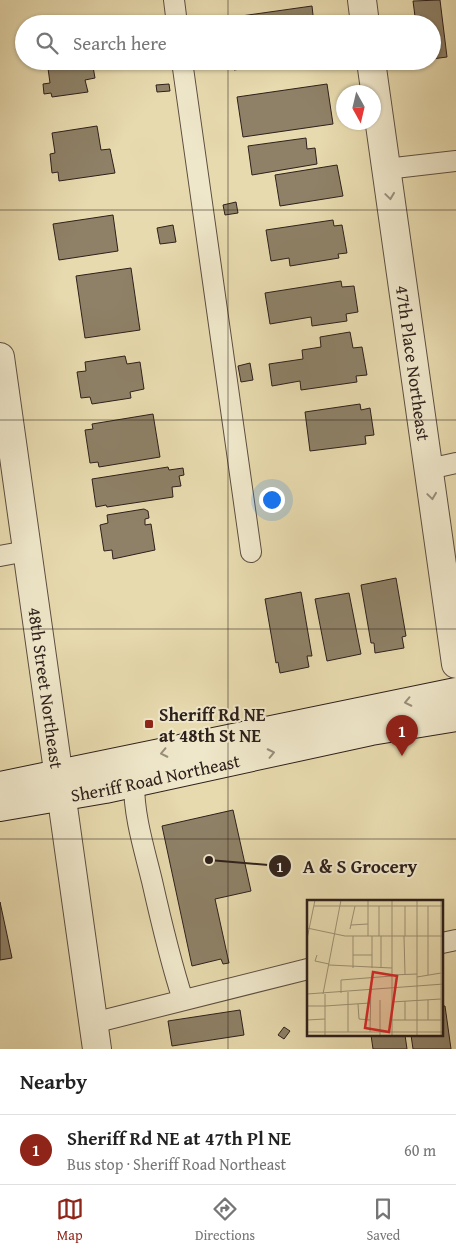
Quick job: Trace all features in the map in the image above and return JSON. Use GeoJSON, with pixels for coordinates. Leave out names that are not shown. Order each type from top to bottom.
{"type":"FeatureCollection","features":[{"type":"Feature","properties":{"kind":"street"},"geometry":{"type":"LineString","coordinates":[[362,0],[364,15]]}},
{"type":"Feature","properties":{"kind":"street","name":"47th Place Northeast"},"geometry":{"type":"LineString","coordinates":[[372,70],[456,664]]}},
{"type":"Feature","properties":{"kind":"street","name":"48th Street Northeast"},"geometry":{"type":"LineString","coordinates":[[0,357],[94,1042]]}},
{"type":"Feature","properties":{"kind":"street","name":"Sheriff Road Northeast"},"geometry":{"type":"LineString","coordinates":[[0,807],[59,786],[456,692]]}},
{"type":"Feature","properties":{"kind":"street","name":"Sheriff Road Northeast"},"geometry":{"type":"LineString","coordinates":[[0,786],[134,783],[371,731],[456,717]]}},
{"type":"Feature","properties":{"kind":"lane"},"geometry":{"type":"LineString","coordinates":[[174,0],[176,15]]}},
{"type":"Feature","properties":{"kind":"lane"},"geometry":{"type":"LineString","coordinates":[[183,70],[251,552]]}},
{"type":"Feature","properties":{"kind":"lane"},"geometry":{"type":"LineString","coordinates":[[386,169],[456,161]]}},
{"type":"Feature","properties":{"kind":"lane"},"geometry":{"type":"LineString","coordinates":[[428,469],[456,463]]}},
{"type":"Feature","properties":{"kind":"lane"},"geometry":{"type":"LineString","coordinates":[[0,556],[27,551]]}},
{"type":"Feature","properties":{"kind":"lane"},"geometry":{"type":"LineString","coordinates":[[134,783],[134,806],[140,835],[169,958],[183,1000]]}},
{"type":"Feature","properties":{"kind":"lane"},"geometry":{"type":"LineString","coordinates":[[94,1042],[183,1000],[307,969]]}},
{"type":"Feature","properties":{"kind":"building"},"geometry":{"type":"Polygon","coordinates":[[[440,0],[447,57],[441,58],[441,15],[415,15],[413,1],[440,0]]]}},
{"type":"Feature","properties":{"kind":"building"},"geometry":{"type":"Polygon","coordinates":[[[312,6],[313,15],[248,15],[312,6]]]}},
{"type":"Feature","properties":{"kind":"building"},"geometry":{"type":"Polygon","coordinates":[[[48,70],[94,70],[95,78],[85,80],[88,92],[52,97],[51,93],[44,94],[43,84],[50,83],[48,70]]]}},
{"type":"Feature","properties":{"kind":"building"},"geometry":{"type":"Polygon","coordinates":[[[169,84],[170,91],[157,92],[156,85],[169,84]]]}},
{"type":"Feature","properties":{"kind":"building"},"geometry":{"type":"Polygon","coordinates":[[[327,84],[333,124],[243,137],[237,97],[327,84]]]}},
{"type":"Feature","properties":{"kind":"building"},"geometry":{"type":"Polygon","coordinates":[[[97,126],[101,150],[110,149],[115,173],[59,181],[58,172],[52,173],[50,154],[55,153],[52,133],[97,126]]]}},
{"type":"Feature","properties":{"kind":"building"},"geometry":{"type":"Polygon","coordinates":[[[306,138],[307,149],[315,148],[317,164],[252,175],[248,146],[306,138]]]}},
{"type":"Feature","properties":{"kind":"building"},"geometry":{"type":"Polygon","coordinates":[[[337,165],[343,196],[280,206],[275,175],[337,165]]]}},
{"type":"Feature","properties":{"kind":"building"},"geometry":{"type":"Polygon","coordinates":[[[236,202],[238,213],[225,215],[223,205],[236,202]]]}},
{"type":"Feature","properties":{"kind":"building"},"geometry":{"type":"Polygon","coordinates":[[[113,215],[118,251],[59,260],[53,224],[113,215]]]}},
{"type":"Feature","properties":{"kind":"building"},"geometry":{"type":"Polygon","coordinates":[[[333,220],[334,226],[342,225],[347,253],[338,254],[339,258],[290,266],[289,258],[271,261],[266,230],[333,220]]]}},
{"type":"Feature","properties":{"kind":"building"},"geometry":{"type":"Polygon","coordinates":[[[173,225],[176,242],[160,244],[157,228],[173,225]]]}},
{"type":"Feature","properties":{"kind":"building"},"geometry":{"type":"Polygon","coordinates":[[[131,268],[140,330],[85,338],[76,276],[131,268]]]}},
{"type":"Feature","properties":{"kind":"building"},"geometry":{"type":"Polygon","coordinates":[[[341,281],[342,287],[354,286],[358,312],[346,314],[347,321],[312,326],[311,317],[270,324],[265,293],[341,281]]]}},
{"type":"Feature","properties":{"kind":"building"},"geometry":{"type":"Polygon","coordinates":[[[350,332],[353,348],[362,347],[367,375],[356,376],[357,382],[301,390],[300,381],[272,386],[269,364],[303,359],[302,350],[321,347],[320,337],[350,332]]]}},
{"type":"Feature","properties":{"kind":"building"},"geometry":{"type":"Polygon","coordinates":[[[125,356],[127,364],[140,362],[144,389],[130,392],[131,398],[92,404],[90,397],[81,398],[77,372],[86,371],[85,362],[125,356]]]}},
{"type":"Feature","properties":{"kind":"building"},"geometry":{"type":"Polygon","coordinates":[[[250,363],[253,380],[241,382],[238,366],[250,363]]]}},
{"type":"Feature","properties":{"kind":"building"},"geometry":{"type":"Polygon","coordinates":[[[360,404],[361,410],[370,408],[374,435],[365,436],[366,444],[310,451],[305,412],[360,404]]]}},
{"type":"Feature","properties":{"kind":"building"},"geometry":{"type":"Polygon","coordinates":[[[153,414],[160,457],[99,467],[98,462],[90,463],[85,430],[93,429],[92,424],[153,414]]]}},
{"type":"Feature","properties":{"kind":"building"},"geometry":{"type":"Polygon","coordinates":[[[168,467],[169,470],[183,468],[184,475],[179,476],[181,486],[172,487],[173,497],[96,507],[92,479],[168,467]]]}},
{"type":"Feature","properties":{"kind":"building"},"geometry":{"type":"Polygon","coordinates":[[[144,509],[148,511],[149,518],[145,519],[145,525],[151,524],[155,550],[113,559],[112,550],[104,551],[100,525],[108,523],[107,515],[144,509]]]}},
{"type":"Feature","properties":{"kind":"building"},"geometry":{"type":"Polygon","coordinates":[[[396,578],[406,636],[402,637],[404,648],[375,653],[374,643],[371,643],[361,585],[396,578]]]}},
{"type":"Feature","properties":{"kind":"building"},"geometry":{"type":"Polygon","coordinates":[[[301,592],[312,656],[307,656],[309,667],[280,673],[278,662],[276,663],[265,599],[301,592]]]}},
{"type":"Feature","properties":{"kind":"building"},"geometry":{"type":"Polygon","coordinates":[[[349,593],[361,654],[327,661],[315,599],[349,593]]]}},
{"type":"Feature","properties":{"kind":"building"},"geometry":{"type":"Polygon","coordinates":[[[233,810],[251,891],[215,899],[229,963],[223,964],[221,959],[192,966],[162,826],[233,810]]]}},
{"type":"Feature","properties":{"kind":"building"},"geometry":{"type":"Polygon","coordinates":[[[0,902],[12,958],[0,960],[0,902]]]}},
{"type":"Feature","properties":{"kind":"building"},"geometry":{"type":"Polygon","coordinates":[[[445,1006],[451,1049],[413,1049],[411,1036],[444,1036],[445,1006]]]}},
{"type":"Feature","properties":{"kind":"building"},"geometry":{"type":"Polygon","coordinates":[[[240,1010],[244,1035],[172,1046],[168,1021],[240,1010]]]}},
{"type":"Feature","properties":{"kind":"building"},"geometry":{"type":"Polygon","coordinates":[[[284,1027],[290,1031],[284,1039],[278,1035],[284,1027]]]}},
{"type":"Feature","properties":{"kind":"building"},"geometry":{"type":"Polygon","coordinates":[[[371,1036],[405,1036],[407,1049],[373,1049],[371,1036]]]}},
{"type":"Feature","properties":{"kind":"place","name":"Sheriff Rd NE at 48th St NE"},"geometry":{"type":"Point","coordinates":[149,724]}},
{"type":"Feature","properties":{"kind":"place","name":"Sheriff Rd NE at 47th Pl NE"},"geometry":{"type":"Point","coordinates":[402,756]}},
{"type":"Feature","properties":{"kind":"place","name":"A & S Grocery"},"geometry":{"type":"Point","coordinates":[209,860]}}]}
